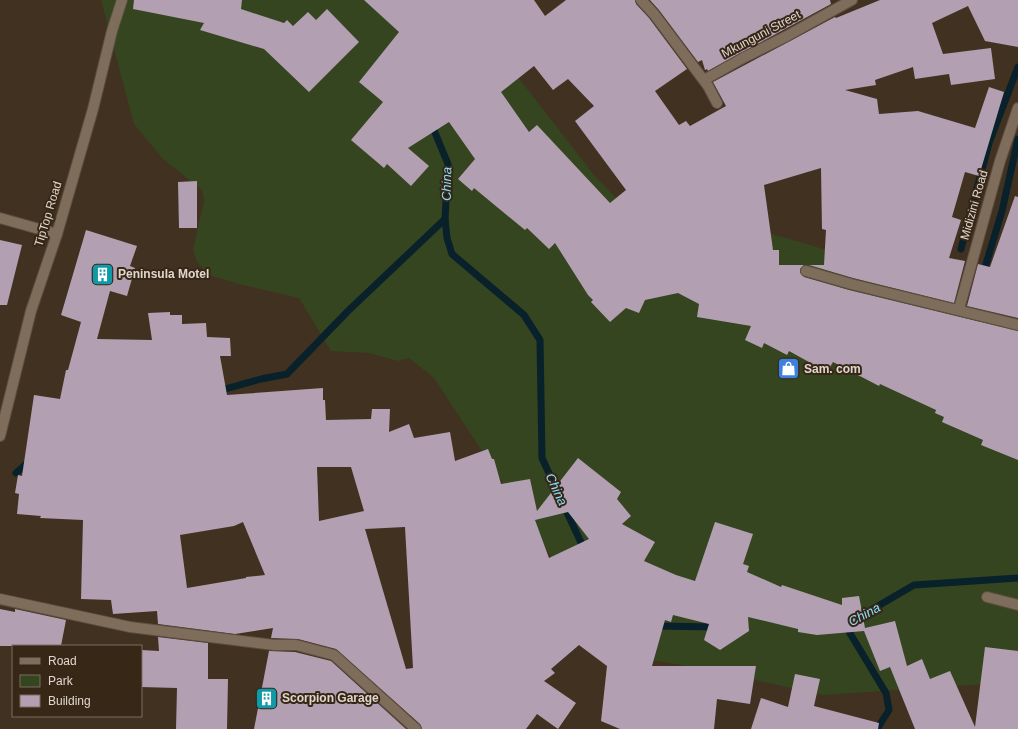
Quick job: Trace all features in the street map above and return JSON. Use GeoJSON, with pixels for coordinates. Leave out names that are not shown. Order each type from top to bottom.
{"type":"FeatureCollection","features":[{"type":"Feature","properties":{"kind":"street","name":"TipTop Road"},"geometry":{"type":"LineString","coordinates":[[0,436],[31,310],[56,234],[93,109],[112,31],[122,0]]}},
{"type":"Feature","properties":{"kind":"street"},"geometry":{"type":"LineString","coordinates":[[641,0],[654,14],[704,80],[717,103]]}},
{"type":"Feature","properties":{"kind":"street","name":"Mkunguni Street"},"geometry":{"type":"LineString","coordinates":[[704,80],[852,0]]}},
{"type":"Feature","properties":{"kind":"street","name":"Midizini Road"},"geometry":{"type":"LineString","coordinates":[[959,309],[1000,161],[1018,108]]}},
{"type":"Feature","properties":{"kind":"street"},"geometry":{"type":"LineString","coordinates":[[0,218],[56,234]]}},
{"type":"Feature","properties":{"kind":"street"},"geometry":{"type":"LineString","coordinates":[[806,271],[1018,325]]}},
{"type":"Feature","properties":{"kind":"street"},"geometry":{"type":"LineString","coordinates":[[987,597],[1018,605]]}},
{"type":"Feature","properties":{"kind":"street"},"geometry":{"type":"LineString","coordinates":[[0,599],[130,627],[274,644],[296,645],[334,655],[416,729]]}},
{"type":"Feature","properties":{"kind":"green space"},"geometry":{"type":"Polygon","coordinates":[[[101,0],[487,0],[514,72],[594,175],[640,223],[752,228],[851,257],[1018,322],[1018,682],[823,695],[705,669],[615,654],[434,378],[409,358],[398,361],[369,353],[331,351],[299,298],[239,284],[209,275],[197,262],[193,250],[204,201],[202,190],[163,159],[134,124],[101,0]]]}},
{"type":"Feature","properties":{"kind":"building"},"geometry":{"type":"Polygon","coordinates":[[[134,0],[242,0],[241,9],[284,23],[287,20],[293,26],[308,12],[316,20],[327,9],[359,42],[309,92],[264,49],[200,30],[204,23],[133,9],[134,0]]]}},
{"type":"Feature","properties":{"kind":"building"},"geometry":{"type":"Polygon","coordinates":[[[364,0],[534,0],[545,16],[566,0],[635,0],[636,4],[649,18],[687,69],[655,91],[679,125],[686,121],[690,126],[726,106],[713,82],[835,17],[836,18],[880,0],[1018,0],[1018,47],[985,41],[968,6],[932,23],[943,54],[991,48],[995,79],[951,85],[949,74],[915,79],[913,67],[875,80],[876,85],[845,90],[877,99],[879,114],[918,111],[975,128],[989,87],[1004,92],[979,176],[965,172],[952,217],[961,220],[949,258],[965,261],[954,303],[853,278],[809,265],[824,265],[826,230],[822,229],[821,168],[764,185],[773,250],[779,250],[779,265],[804,265],[800,269],[800,272],[804,277],[849,290],[1018,331],[1018,460],[981,445],[983,440],[942,422],[944,417],[935,413],[936,410],[880,384],[879,386],[833,362],[827,372],[789,351],[787,355],[764,343],[762,348],[745,340],[751,326],[697,317],[699,304],[678,293],[645,300],[639,313],[626,308],[610,322],[591,302],[593,300],[588,295],[555,243],[549,249],[527,228],[525,230],[474,188],[472,191],[458,179],[475,159],[449,122],[408,148],[429,166],[411,186],[387,164],[384,168],[351,140],[383,102],[359,82],[399,32],[364,0]],[[534,66],[501,92],[529,132],[537,125],[610,203],[626,190],[575,121],[594,106],[568,79],[553,90],[534,66]]]}},
{"type":"Feature","properties":{"kind":"building"},"geometry":{"type":"Polygon","coordinates":[[[650,0],[830,0],[831,4],[708,71],[707,69],[705,70],[702,60],[698,62],[650,0]]]}},
{"type":"Feature","properties":{"kind":"building"},"geometry":{"type":"Polygon","coordinates":[[[197,181],[197,228],[179,228],[178,182],[197,181]]]}},
{"type":"Feature","properties":{"kind":"building"},"geometry":{"type":"Polygon","coordinates":[[[1015,196],[1018,197],[1018,318],[967,306],[978,264],[990,267],[1015,196]]]}},
{"type":"Feature","properties":{"kind":"building"},"geometry":{"type":"Polygon","coordinates":[[[86,230],[137,246],[130,266],[135,268],[127,296],[110,291],[97,339],[152,340],[148,313],[170,312],[170,315],[182,315],[182,324],[206,323],[207,337],[230,338],[231,356],[220,356],[227,395],[323,388],[326,420],[371,419],[372,409],[390,409],[389,432],[409,424],[414,438],[450,432],[455,461],[488,449],[492,459],[494,459],[501,484],[530,479],[537,511],[578,458],[621,492],[617,499],[631,516],[622,524],[655,542],[644,561],[676,575],[695,581],[715,522],[753,534],[743,564],[749,566],[747,572],[781,587],[782,585],[842,605],[842,598],[859,596],[865,628],[895,621],[907,666],[922,659],[930,679],[950,671],[975,727],[985,647],[1018,651],[1018,729],[915,729],[890,667],[880,671],[864,631],[817,635],[798,632],[798,629],[748,617],[749,631],[720,650],[704,640],[709,624],[673,615],[671,622],[665,620],[652,666],[756,666],[750,704],[717,699],[714,729],[620,729],[601,721],[607,666],[579,645],[551,669],[555,673],[544,681],[576,703],[558,729],[537,714],[526,729],[422,729],[420,724],[336,649],[298,639],[271,638],[273,628],[235,634],[158,624],[157,611],[113,614],[111,600],[81,599],[83,520],[40,518],[41,516],[17,514],[19,494],[15,493],[18,475],[22,476],[34,395],[60,399],[66,370],[68,370],[81,322],[61,315],[86,230]],[[317,467],[319,521],[364,511],[351,467],[317,467]],[[568,512],[535,520],[549,558],[589,539],[568,512]],[[243,522],[234,526],[180,535],[187,588],[265,575],[243,522]],[[405,527],[365,529],[406,669],[413,668],[405,527]]]}},
{"type":"Feature","properties":{"kind":"building"},"geometry":{"type":"Polygon","coordinates":[[[0,240],[22,245],[7,305],[0,305],[0,240]]]}},
{"type":"Feature","properties":{"kind":"building"},"geometry":{"type":"Polygon","coordinates":[[[0,609],[15,612],[15,609],[66,620],[61,645],[0,646],[0,609]]]}},
{"type":"Feature","properties":{"kind":"building"},"geometry":{"type":"Polygon","coordinates":[[[158,637],[208,643],[208,679],[228,679],[227,729],[176,729],[177,688],[142,687],[142,650],[159,651],[158,637]]]}},
{"type":"Feature","properties":{"kind":"building"},"geometry":{"type":"Polygon","coordinates":[[[269,651],[295,652],[331,661],[406,729],[254,729],[269,651]]]}},
{"type":"Feature","properties":{"kind":"building"},"geometry":{"type":"Polygon","coordinates":[[[795,674],[820,679],[814,706],[879,723],[878,729],[751,729],[761,698],[788,707],[795,674]]]}},
{"type":"Feature","properties":{"kind":"waterway"},"geometry":{"type":"LineString","coordinates":[[961,249],[989,143],[1018,67]]}},
{"type":"Feature","properties":{"kind":"waterway","name":"China"},"geometry":{"type":"LineString","coordinates":[[431,123],[448,164],[445,219],[447,238],[452,254],[524,315],[540,340],[542,458],[559,495]]}},
{"type":"Feature","properties":{"kind":"waterway"},"geometry":{"type":"LineString","coordinates":[[986,264],[1002,211],[1018,139]]}},
{"type":"Feature","properties":{"kind":"waterway"},"geometry":{"type":"LineString","coordinates":[[218,391],[261,379],[287,374],[348,311],[445,219]]}},
{"type":"Feature","properties":{"kind":"waterway"},"geometry":{"type":"LineString","coordinates":[[16,473],[26,464],[31,463]]}},
{"type":"Feature","properties":{"kind":"waterway","name":"China"},"geometry":{"type":"LineString","coordinates":[[563,504],[585,551]]}},
{"type":"Feature","properties":{"kind":"waterway","name":"China"},"geometry":{"type":"LineString","coordinates":[[854,620],[914,585],[1018,578]]}},
{"type":"Feature","properties":{"kind":"waterway","name":"China"},"geometry":{"type":"LineString","coordinates":[[655,626],[714,627],[716,625]]}},
{"type":"Feature","properties":{"kind":"waterway"},"geometry":{"type":"LineString","coordinates":[[845,625],[886,693],[889,710],[877,729]]}},
{"type":"Feature","properties":{"kind":"place","name":"Peninsula Motel"},"geometry":{"type":"Point","coordinates":[103,274]}},
{"type":"Feature","properties":{"kind":"place","name":"Sam. com"},"geometry":{"type":"Point","coordinates":[788,369]}},
{"type":"Feature","properties":{"kind":"place","name":"Scorpion Garage"},"geometry":{"type":"Point","coordinates":[267,698]}}]}
